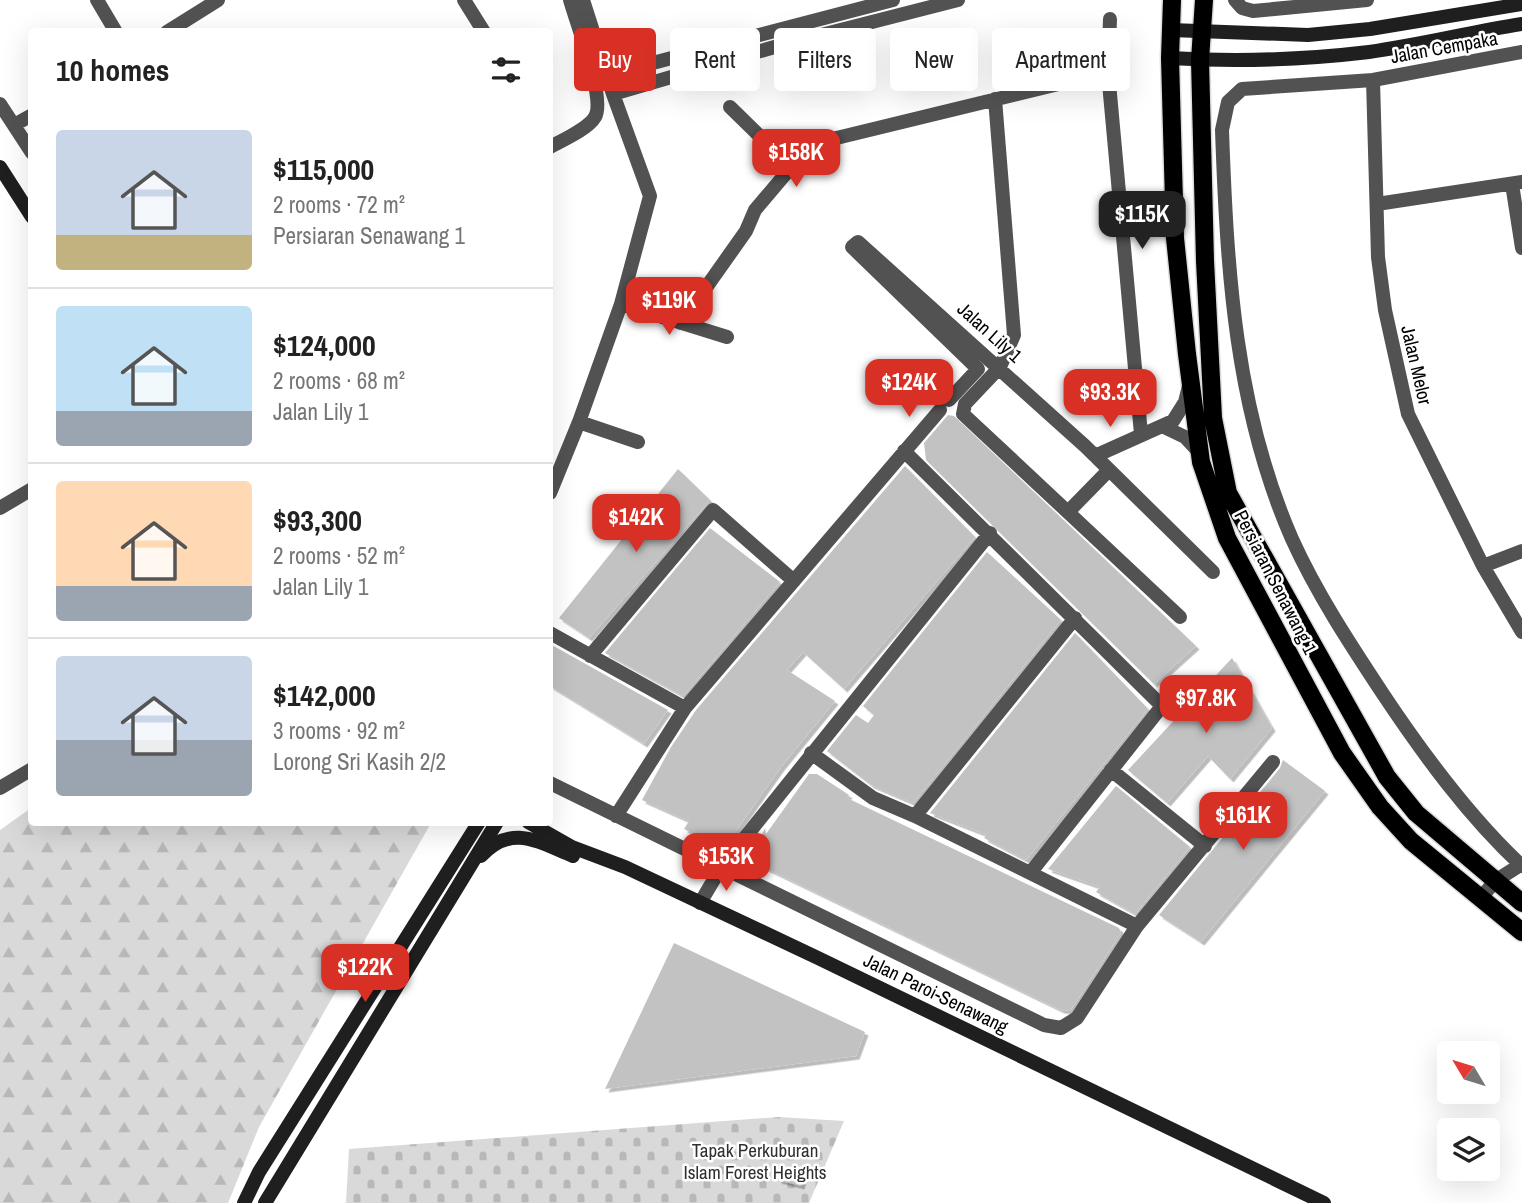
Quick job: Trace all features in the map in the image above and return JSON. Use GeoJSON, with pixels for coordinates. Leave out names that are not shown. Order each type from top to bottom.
{"type":"FeatureCollection","features":[{"type":"Feature","properties":{"kind":"main road","name":"Persiaran Senawang 1"},"geometry":{"type":"LineString","coordinates":[[1170,0],[1175,238],[1190,381],[1199,452],[1227,538],[1342,753],[1380,807],[1411,841],[1522,932]]}},
{"type":"Feature","properties":{"kind":"main road","name":"Persiaran Senawang 1"},"geometry":{"type":"LineString","coordinates":[[1204,0],[1200,60],[1205,261],[1213,418],[1228,493],[1387,777],[1416,813],[1522,903]]}},
{"type":"Feature","properties":{"kind":"street"},"geometry":{"type":"LineString","coordinates":[[97,0],[114,28]]}},
{"type":"Feature","properties":{"kind":"street"},"geometry":{"type":"LineString","coordinates":[[173,28],[218,0]]}},
{"type":"Feature","properties":{"kind":"street"},"geometry":{"type":"LineString","coordinates":[[464,0],[482,28]]}},
{"type":"Feature","properties":{"kind":"street"},"geometry":{"type":"LineString","coordinates":[[553,142],[594,120],[598,110],[597,93],[570,0]]}},
{"type":"Feature","properties":{"kind":"street"},"geometry":{"type":"LineString","coordinates":[[583,0],[592,28]]}},
{"type":"Feature","properties":{"kind":"street"},"geometry":{"type":"LineString","coordinates":[[656,62],[893,0]]}},
{"type":"Feature","properties":{"kind":"street"},"geometry":{"type":"LineString","coordinates":[[612,94],[790,43],[958,0]]}},
{"type":"Feature","properties":{"kind":"street"},"geometry":{"type":"LineString","coordinates":[[1235,0],[1242,8],[1253,11],[1367,0]]}},
{"type":"Feature","properties":{"kind":"street"},"geometry":{"type":"LineString","coordinates":[[1171,30],[1307,36],[1370,29],[1522,4]]}},
{"type":"Feature","properties":{"kind":"street"},"geometry":{"type":"LineString","coordinates":[[1110,19],[1110,28]]}},
{"type":"Feature","properties":{"kind":"street"},"geometry":{"type":"LineString","coordinates":[[1170,58],[1302,59],[1371,51],[1522,24]]}},
{"type":"Feature","properties":{"kind":"street","name":"Jalan Cempaka"},"geometry":{"type":"LineString","coordinates":[[1522,52],[1373,80],[1242,89],[1228,102],[1222,131],[1234,331],[1264,462],[1292,538],[1328,610],[1430,766],[1522,865]]}},
{"type":"Feature","properties":{"kind":"street","name":"Jalan Melor"},"geometry":{"type":"LineString","coordinates":[[1373,80],[1378,257],[1385,310],[1408,414],[1483,566],[1522,632]]}},
{"type":"Feature","properties":{"kind":"street"},"geometry":{"type":"LineString","coordinates":[[553,486],[621,304],[650,195],[611,91]]}},
{"type":"Feature","properties":{"kind":"street"},"geometry":{"type":"LineString","coordinates":[[730,107],[773,149],[783,151],[1028,91]]}},
{"type":"Feature","properties":{"kind":"street"},"geometry":{"type":"LineString","coordinates":[[1110,91],[1141,434]]}},
{"type":"Feature","properties":{"kind":"street"},"geometry":{"type":"LineString","coordinates":[[995,99],[1014,335],[1000,367],[965,404],[963,414],[1180,617]]}},
{"type":"Feature","properties":{"kind":"street"},"geometry":{"type":"LineString","coordinates":[[0,104],[28,147]]}},
{"type":"Feature","properties":{"kind":"street"},"geometry":{"type":"LineString","coordinates":[[14,125],[28,117]]}},
{"type":"Feature","properties":{"kind":"street"},"geometry":{"type":"LineString","coordinates":[[681,323],[746,230],[755,210],[810,145]]}},
{"type":"Feature","properties":{"kind":"street"},"geometry":{"type":"LineString","coordinates":[[0,167],[28,212]]}},
{"type":"Feature","properties":{"kind":"street"},"geometry":{"type":"LineString","coordinates":[[1377,204],[1517,183],[1522,246]]}},
{"type":"Feature","properties":{"kind":"street","name":"Jalan Lily 1"},"geometry":{"type":"LineString","coordinates":[[904,451],[978,369],[852,247],[858,242],[1000,367],[1213,572]]}},
{"type":"Feature","properties":{"kind":"street"},"geometry":{"type":"LineString","coordinates":[[621,304],[727,337]]}},
{"type":"Feature","properties":{"kind":"street"},"geometry":{"type":"LineString","coordinates":[[1095,456],[1141,434],[1164,427],[1179,414],[1190,381]]}},
{"type":"Feature","properties":{"kind":"street"},"geometry":{"type":"LineString","coordinates":[[579,422],[638,442]]}},
{"type":"Feature","properties":{"kind":"street"},"geometry":{"type":"LineString","coordinates":[[1164,427],[1185,437],[1199,452]]}},
{"type":"Feature","properties":{"kind":"street"},"geometry":{"type":"LineString","coordinates":[[616,816],[685,708],[904,451],[990,533],[1162,706],[1031,872]]}},
{"type":"Feature","properties":{"kind":"street"},"geometry":{"type":"LineString","coordinates":[[1069,511],[1109,470]]}},
{"type":"Feature","properties":{"kind":"street"},"geometry":{"type":"LineString","coordinates":[[0,508],[28,491]]}},
{"type":"Feature","properties":{"kind":"street"},"geometry":{"type":"LineString","coordinates":[[590,656],[713,510],[794,580]]}},
{"type":"Feature","properties":{"kind":"street"},"geometry":{"type":"LineString","coordinates":[[700,903],[722,866],[990,533]]}},
{"type":"Feature","properties":{"kind":"street"},"geometry":{"type":"LineString","coordinates":[[1483,566],[1522,551]]}},
{"type":"Feature","properties":{"kind":"street"},"geometry":{"type":"LineString","coordinates":[[915,816],[1075,618]]}},
{"type":"Feature","properties":{"kind":"street"},"geometry":{"type":"LineString","coordinates":[[553,636],[685,708]]}},
{"type":"Feature","properties":{"kind":"street"},"geometry":{"type":"LineString","coordinates":[[811,753],[873,798],[1031,872],[1137,926]]}},
{"type":"Feature","properties":{"kind":"street"},"geometry":{"type":"LineString","coordinates":[[553,784],[1044,1024],[1061,1028],[1077,1018],[1137,926],[1273,762]]}},
{"type":"Feature","properties":{"kind":"street"},"geometry":{"type":"LineString","coordinates":[[1111,770],[1205,846]]}},
{"type":"Feature","properties":{"kind":"street"},"geometry":{"type":"LineString","coordinates":[[0,788],[28,771]]}},
{"type":"Feature","properties":{"kind":"street"},"geometry":{"type":"LineString","coordinates":[[433,893],[464,826]]}},
{"type":"Feature","properties":{"kind":"street"},"geometry":{"type":"LineString","coordinates":[[244,1203],[259,1171],[476,826]]}},
{"type":"Feature","properties":{"kind":"street"},"geometry":{"type":"LineString","coordinates":[[265,1203],[495,826]]}},
{"type":"Feature","properties":{"kind":"street","name":"Jalan Paroi-Senawang"},"geometry":{"type":"LineString","coordinates":[[535,826],[572,846],[625,867],[1324,1203]]}},
{"type":"Feature","properties":{"kind":"street"},"geometry":{"type":"LineString","coordinates":[[467,871],[498,842],[516,836],[523,836],[592,863],[625,867]]}},
{"type":"Feature","properties":{"kind":"street"},"geometry":{"type":"LineString","coordinates":[[1481,898],[1495,881],[1522,865]]}},
{"type":"Feature","properties":{"kind":"green space"},"geometry":{"type":"Polygon","coordinates":[[[28,810],[28,826],[429,826],[259,1127],[228,1203],[0,1203],[0,830],[28,810]]]}},
{"type":"Feature","properties":{"kind":"green space","name":"Tapak Perkuburan Islam Forest Heights"},"geometry":{"type":"Polygon","coordinates":[[[779,1117],[844,1121],[809,1203],[346,1203],[349,1149],[779,1117]]]}},
{"type":"Feature","properties":{"kind":"building"},"geometry":{"type":"Polygon","coordinates":[[[948,415],[954,416],[1196,646],[1154,684],[926,460],[924,443],[948,415]]]}},
{"type":"Feature","properties":{"kind":"building"},"geometry":{"type":"Polygon","coordinates":[[[905,466],[975,537],[844,689],[803,652],[787,670],[835,701],[781,767],[723,849],[684,829],[689,821],[642,800],[671,747],[696,710],[905,466]]]}},
{"type":"Feature","properties":{"kind":"building"},"geometry":{"type":"Polygon","coordinates":[[[678,469],[710,500],[589,638],[559,618],[678,469]]]}},
{"type":"Feature","properties":{"kind":"building"},"geometry":{"type":"Polygon","coordinates":[[[710,528],[780,582],[683,696],[605,653],[710,528]]]}},
{"type":"Feature","properties":{"kind":"building"},"geometry":{"type":"Polygon","coordinates":[[[987,552],[1061,620],[913,803],[871,785],[827,751],[856,715],[868,723],[874,715],[863,706],[987,552]]]}},
{"type":"Feature","properties":{"kind":"building"},"geometry":{"type":"Polygon","coordinates":[[[1075,633],[1148,709],[1026,860],[984,838],[987,835],[930,813],[1075,633]]]}},
{"type":"Feature","properties":{"kind":"building"},"geometry":{"type":"Polygon","coordinates":[[[553,646],[668,710],[644,744],[553,688],[553,646]]]}},
{"type":"Feature","properties":{"kind":"building"},"geometry":{"type":"Polygon","coordinates":[[[1232,658],[1272,728],[1230,779],[1208,756],[1167,803],[1128,770],[1232,658]]]}},
{"type":"Feature","properties":{"kind":"building"},"geometry":{"type":"Polygon","coordinates":[[[1283,760],[1325,791],[1201,942],[1159,915],[1280,768],[1283,760]]]}},
{"type":"Feature","properties":{"kind":"building"},"geometry":{"type":"Polygon","coordinates":[[[809,774],[817,774],[849,795],[847,798],[1119,928],[1121,933],[1070,1011],[1061,1010],[759,865],[753,853],[765,828],[766,834],[809,774]]]}},
{"type":"Feature","properties":{"kind":"building"},"geometry":{"type":"Polygon","coordinates":[[[1116,786],[1190,847],[1135,914],[1096,892],[1100,887],[1048,869],[1116,786]]]}},
{"type":"Feature","properties":{"kind":"building"},"geometry":{"type":"Polygon","coordinates":[[[674,943],[865,1032],[856,1056],[605,1089],[674,943]]]}},
{"type":"Feature","properties":{"kind":"building"},"geometry":{"type":"Polygon","coordinates":[[[781,1169],[804,1175],[801,1186],[778,1180],[781,1169]]]}}]}
